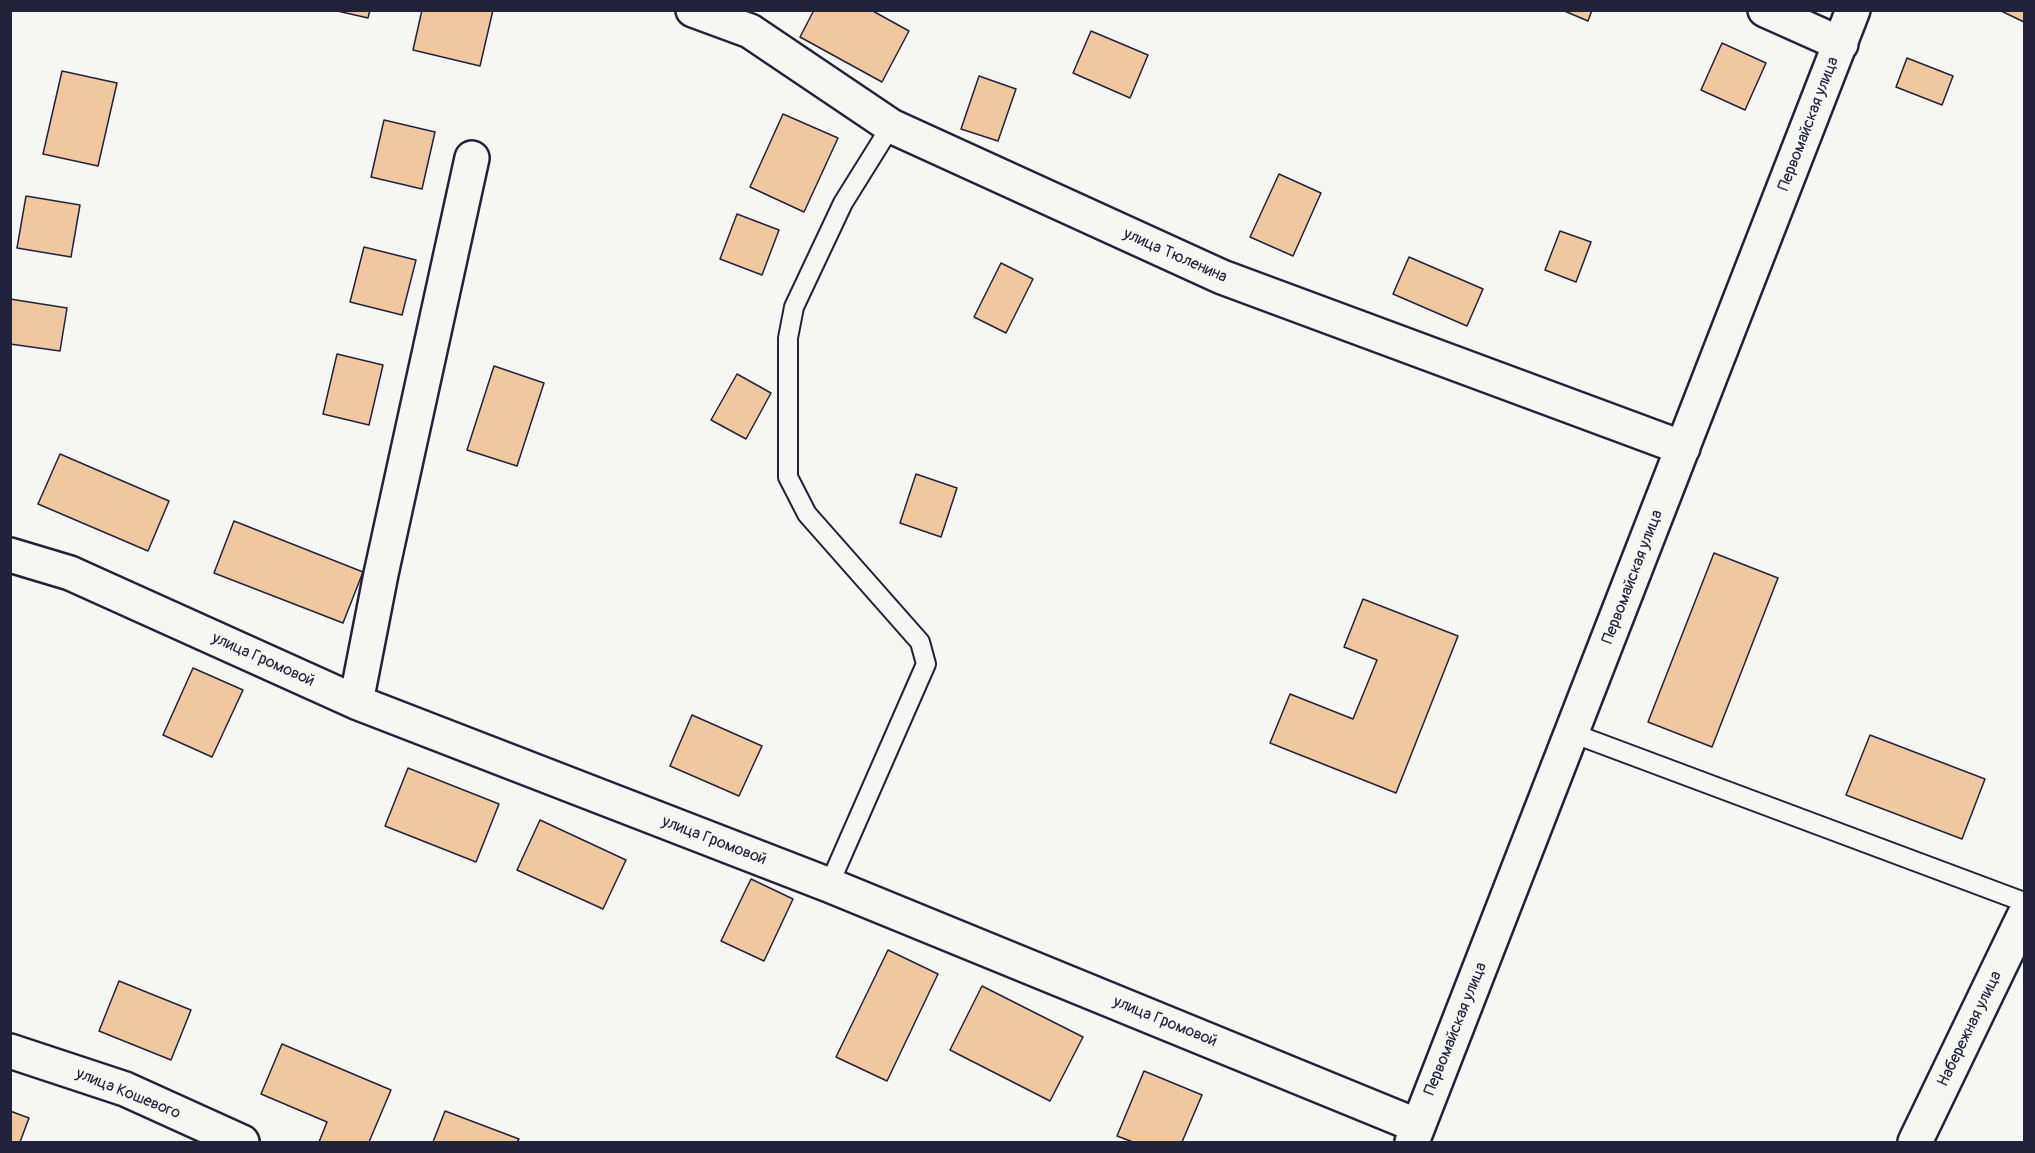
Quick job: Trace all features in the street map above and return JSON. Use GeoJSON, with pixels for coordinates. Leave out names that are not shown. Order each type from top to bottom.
{"type":"FeatureCollection","features":[{"type":"Feature","properties":{"kind":"street","name":"улица Тюленина"},"geometry":{"type":"LineString","coordinates":[[693,10],[750,31],[891,126],[1222,278],[1683,448]]}},
{"type":"Feature","properties":{"kind":"street"},"geometry":{"type":"LineString","coordinates":[[1765,10],[1841,44]]}},
{"type":"Feature","properties":{"kind":"street","name":"Первомайская улица"},"geometry":{"type":"LineString","coordinates":[[1415,1134],[1853,10]]}},
{"type":"Feature","properties":{"kind":"street"},"geometry":{"type":"LineString","coordinates":[[356,702],[381,574],[472,158]]}},
{"type":"Feature","properties":{"kind":"street","name":"улица Громовой"},"geometry":{"type":"LineString","coordinates":[[10,555],[70,573],[356,702],[829,885],[1415,1134]]}},
{"type":"Feature","properties":{"kind":"street","name":"Набережная улица"},"geometry":{"type":"LineString","coordinates":[[1915,1143],[2025,916]]}},
{"type":"Feature","properties":{"kind":"street","name":"улица Кошевого"},"geometry":{"type":"LineString","coordinates":[[10,1051],[125,1089],[243,1143]]}},
{"type":"Feature","properties":{"kind":"lane"},"geometry":{"type":"LineString","coordinates":[[829,885],[926,664],[920,642],[807,514],[788,477],[788,338],[794,307],[843,203],[891,126]]}},
{"type":"Feature","properties":{"kind":"lane"},"geometry":{"type":"LineString","coordinates":[[1572,733],[2025,902]]}},
{"type":"Feature","properties":{"kind":"building"},"geometry":{"type":"Polygon","coordinates":[[[333,10],[370,10],[368,18],[333,10]]]}},
{"type":"Feature","properties":{"kind":"building"},"geometry":{"type":"Polygon","coordinates":[[[422,10],[493,10],[480,66],[413,50],[422,10]]]}},
{"type":"Feature","properties":{"kind":"building"},"geometry":{"type":"Polygon","coordinates":[[[814,10],[871,10],[909,31],[882,82],[800,37],[814,10]]]}},
{"type":"Feature","properties":{"kind":"building"},"geometry":{"type":"Polygon","coordinates":[[[1562,10],[1592,10],[1588,21],[1562,10]]]}},
{"type":"Feature","properties":{"kind":"building"},"geometry":{"type":"Polygon","coordinates":[[[1999,10],[2024,10],[2024,22],[1999,10]]]}},
{"type":"Feature","properties":{"kind":"building"},"geometry":{"type":"Polygon","coordinates":[[[1091,31],[1148,55],[1130,98],[1073,73],[1091,31]]]}},
{"type":"Feature","properties":{"kind":"building"},"geometry":{"type":"Polygon","coordinates":[[[1722,43],[1766,63],[1745,110],[1701,90],[1722,43]]]}},
{"type":"Feature","properties":{"kind":"building"},"geometry":{"type":"Polygon","coordinates":[[[1907,58],[1953,76],[1942,105],[1896,87],[1907,58]]]}},
{"type":"Feature","properties":{"kind":"building"},"geometry":{"type":"Polygon","coordinates":[[[62,71],[117,83],[98,166],[43,154],[62,71]]]}},
{"type":"Feature","properties":{"kind":"building"},"geometry":{"type":"Polygon","coordinates":[[[979,76],[1016,89],[998,141],[961,129],[979,76]]]}},
{"type":"Feature","properties":{"kind":"building"},"geometry":{"type":"Polygon","coordinates":[[[783,114],[838,138],[804,212],[750,187],[783,114]]]}},
{"type":"Feature","properties":{"kind":"building"},"geometry":{"type":"Polygon","coordinates":[[[384,120],[435,132],[422,189],[371,177],[384,120]]]}},
{"type":"Feature","properties":{"kind":"building"},"geometry":{"type":"Polygon","coordinates":[[[1279,174],[1321,193],[1293,256],[1250,237],[1279,174]]]}},
{"type":"Feature","properties":{"kind":"building"},"geometry":{"type":"Polygon","coordinates":[[[26,196],[80,205],[71,257],[17,248],[26,196]]]}},
{"type":"Feature","properties":{"kind":"building"},"geometry":{"type":"Polygon","coordinates":[[[737,214],[779,230],[762,275],[720,259],[737,214]]]}},
{"type":"Feature","properties":{"kind":"building"},"geometry":{"type":"Polygon","coordinates":[[[1560,231],[1591,242],[1576,282],[1545,270],[1560,231]]]}},
{"type":"Feature","properties":{"kind":"building"},"geometry":{"type":"Polygon","coordinates":[[[364,247],[416,260],[402,315],[350,302],[364,247]]]}},
{"type":"Feature","properties":{"kind":"building"},"geometry":{"type":"Polygon","coordinates":[[[1409,257],[1483,289],[1467,326],[1393,294],[1409,257]]]}},
{"type":"Feature","properties":{"kind":"building"},"geometry":{"type":"Polygon","coordinates":[[[1001,263],[1033,279],[1006,333],[974,317],[1001,263]]]}},
{"type":"Feature","properties":{"kind":"building"},"geometry":{"type":"Polygon","coordinates":[[[10,299],[67,308],[60,351],[10,344],[10,299]]]}},
{"type":"Feature","properties":{"kind":"building"},"geometry":{"type":"Polygon","coordinates":[[[337,354],[383,365],[369,425],[323,414],[337,354]]]}},
{"type":"Feature","properties":{"kind":"building"},"geometry":{"type":"Polygon","coordinates":[[[494,366],[544,383],[517,466],[467,450],[494,366]]]}},
{"type":"Feature","properties":{"kind":"building"},"geometry":{"type":"Polygon","coordinates":[[[737,374],[771,393],[746,439],[711,420],[737,374]]]}},
{"type":"Feature","properties":{"kind":"building"},"geometry":{"type":"Polygon","coordinates":[[[60,454],[169,501],[148,551],[38,504],[60,454]]]}},
{"type":"Feature","properties":{"kind":"building"},"geometry":{"type":"Polygon","coordinates":[[[916,474],[957,488],[941,537],[900,523],[916,474]]]}},
{"type":"Feature","properties":{"kind":"building"},"geometry":{"type":"Polygon","coordinates":[[[234,521],[363,572],[343,623],[214,573],[234,521]]]}},
{"type":"Feature","properties":{"kind":"building"},"geometry":{"type":"Polygon","coordinates":[[[1714,553],[1778,578],[1712,747],[1648,722],[1714,553]]]}},
{"type":"Feature","properties":{"kind":"building"},"geometry":{"type":"Polygon","coordinates":[[[1363,599],[1458,636],[1396,793],[1270,743],[1290,694],[1353,719],[1377,660],[1344,647],[1363,599]]]}},
{"type":"Feature","properties":{"kind":"building"},"geometry":{"type":"Polygon","coordinates":[[[193,668],[243,690],[212,757],[163,735],[193,668]]]}},
{"type":"Feature","properties":{"kind":"building"},"geometry":{"type":"Polygon","coordinates":[[[692,715],[762,746],[739,796],[670,766],[692,715]]]}},
{"type":"Feature","properties":{"kind":"building"},"geometry":{"type":"Polygon","coordinates":[[[1870,735],[1985,779],[1962,839],[1846,795],[1870,735]]]}},
{"type":"Feature","properties":{"kind":"building"},"geometry":{"type":"Polygon","coordinates":[[[408,768],[499,804],[476,862],[385,826],[408,768]]]}},
{"type":"Feature","properties":{"kind":"building"},"geometry":{"type":"Polygon","coordinates":[[[540,820],[626,860],[603,909],[517,870],[540,820]]]}},
{"type":"Feature","properties":{"kind":"building"},"geometry":{"type":"Polygon","coordinates":[[[751,879],[793,899],[764,961],[721,941],[751,879]]]}},
{"type":"Feature","properties":{"kind":"building"},"geometry":{"type":"Polygon","coordinates":[[[888,950],[938,974],[887,1081],[836,1057],[888,950]]]}},
{"type":"Feature","properties":{"kind":"building"},"geometry":{"type":"Polygon","coordinates":[[[119,981],[191,1010],[171,1060],[99,1031],[119,981]]]}},
{"type":"Feature","properties":{"kind":"building"},"geometry":{"type":"Polygon","coordinates":[[[982,986],[1083,1037],[1050,1101],[950,1050],[982,986]]]}},
{"type":"Feature","properties":{"kind":"building"},"geometry":{"type":"Polygon","coordinates":[[[282,1044],[391,1090],[369,1142],[319,1142],[327,1122],[261,1094],[282,1044]]]}},
{"type":"Feature","properties":{"kind":"building"},"geometry":{"type":"Polygon","coordinates":[[[1144,1071],[1202,1095],[1182,1142],[1133,1142],[1117,1136],[1144,1071]]]}},
{"type":"Feature","properties":{"kind":"building"},"geometry":{"type":"Polygon","coordinates":[[[10,1111],[29,1118],[20,1142],[10,1142],[10,1111]]]}},
{"type":"Feature","properties":{"kind":"building"},"geometry":{"type":"Polygon","coordinates":[[[445,1111],[519,1139],[517,1142],[433,1142],[445,1111]]]}}]}
